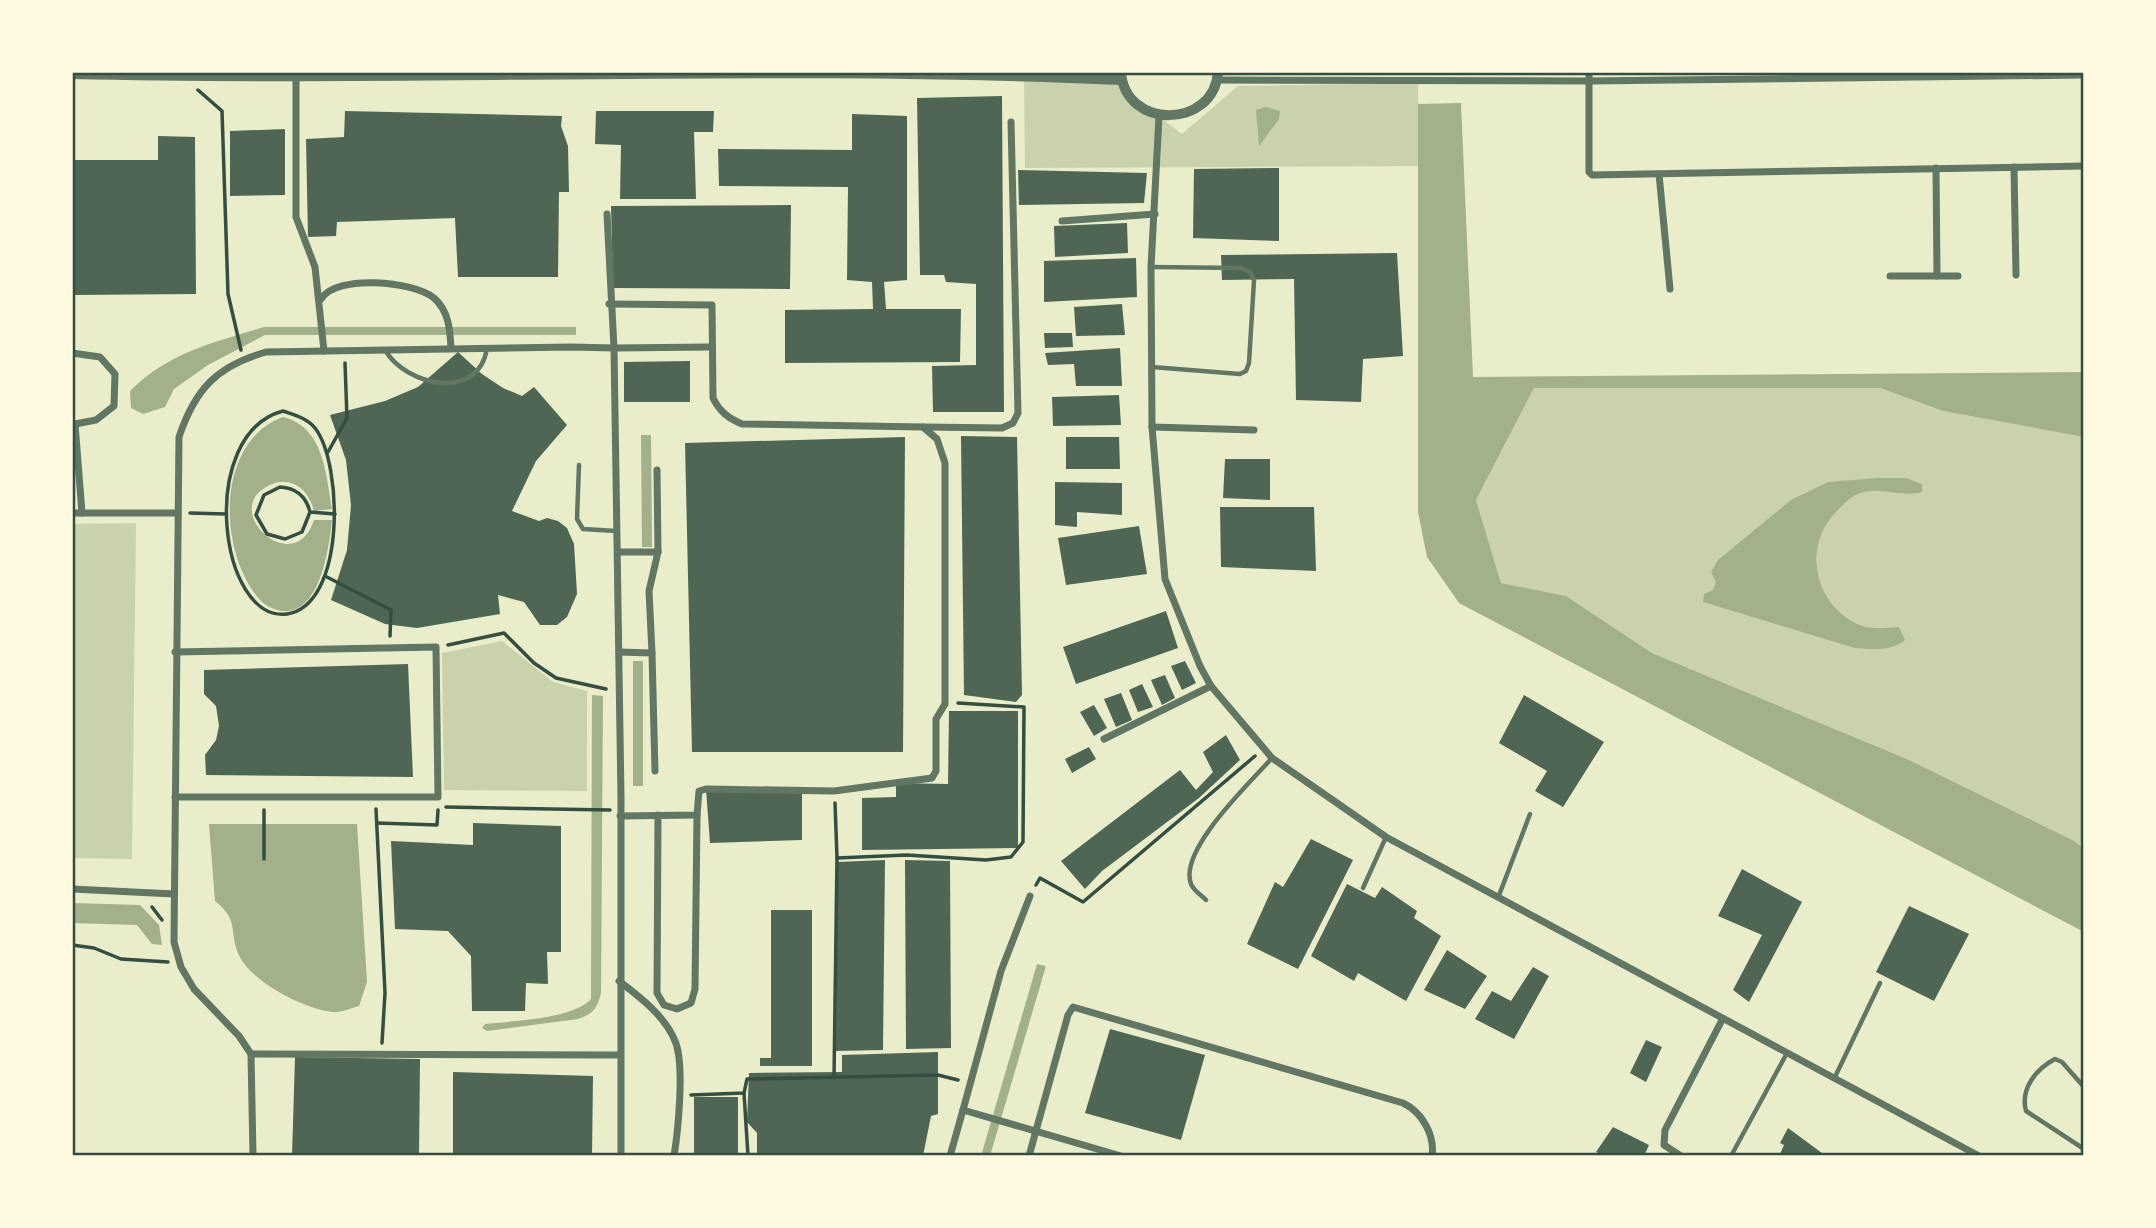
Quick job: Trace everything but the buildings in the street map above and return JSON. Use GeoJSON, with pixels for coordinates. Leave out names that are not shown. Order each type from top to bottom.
{"type":"FeatureCollection","features":[{"type":"Feature","properties":{"kind":"street"},"geometry":{"type":"LineString","coordinates":[[1589,72],[1590,174],[2084,166]]}},
{"type":"Feature","properties":{"kind":"street"},"geometry":{"type":"LineString","coordinates":[[72,74],[183,77],[887,73],[1121,76],[1135,103],[1159,116],[1184,115],[1205,102],[1218,76],[1589,81],[2084,75]]}},
{"type":"Feature","properties":{"kind":"street"},"geometry":{"type":"LineString","coordinates":[[296,75],[296,217],[315,267],[321,299],[324,351]]}},
{"type":"Feature","properties":{"kind":"street"},"geometry":{"type":"LineString","coordinates":[[1159,116],[1151,267],[1152,427],[1165,579],[1200,666],[1211,686],[1272,758],[1386,837],[1979,1156]]}},
{"type":"Feature","properties":{"kind":"street"},"geometry":{"type":"LineString","coordinates":[[609,304],[712,305],[713,398],[718,410],[742,424],[1002,428],[1013,423],[1018,413],[1012,122]]}},
{"type":"Feature","properties":{"kind":"street"},"geometry":{"type":"LineString","coordinates":[[2014,167],[2016,275]]}},
{"type":"Feature","properties":{"kind":"street"},"geometry":{"type":"LineString","coordinates":[[1936,168],[1937,276]]}},
{"type":"Feature","properties":{"kind":"street"},"geometry":{"type":"LineString","coordinates":[[1659,174],[1670,289]]}},
{"type":"Feature","properties":{"kind":"street"},"geometry":{"type":"LineString","coordinates":[[607,214],[609,304],[614,348],[618,552],[621,1156]]}},
{"type":"Feature","properties":{"kind":"street"},"geometry":{"type":"LineString","coordinates":[[1062,221],[1155,214]]}},
{"type":"Feature","properties":{"kind":"street"},"geometry":{"type":"LineString","coordinates":[[1890,276],[1958,276]]}},
{"type":"Feature","properties":{"kind":"street"},"geometry":{"type":"LineString","coordinates":[[321,299],[330,289],[340,286],[408,285],[435,299],[450,326],[451,348]]}},
{"type":"Feature","properties":{"kind":"street"},"geometry":{"type":"LineString","coordinates":[[253,1156],[251,1054],[239,1036],[194,989],[181,967],[174,942],[179,437],[190,405],[219,374],[243,359],[266,352],[712,347]]}},
{"type":"Feature","properties":{"kind":"street"},"geometry":{"type":"LineString","coordinates":[[72,353],[100,357],[114,374],[114,406],[96,420],[74,424],[82,513]]}},
{"type":"Feature","properties":{"kind":"street"},"geometry":{"type":"LineString","coordinates":[[658,815],[655,978],[659,1000],[677,1009],[691,1003],[695,989],[699,791],[834,791],[932,778],[936,771],[936,719],[945,704],[945,463],[937,439],[923,427]]}},
{"type":"Feature","properties":{"kind":"street"},"geometry":{"type":"LineString","coordinates":[[1152,427],[1254,430]]}},
{"type":"Feature","properties":{"kind":"street"},"geometry":{"type":"LineString","coordinates":[[655,771],[649,591],[657,552],[657,470]]}},
{"type":"Feature","properties":{"kind":"street"},"geometry":{"type":"LineString","coordinates":[[72,513],[178,513]]}},
{"type":"Feature","properties":{"kind":"street"},"geometry":{"type":"LineString","coordinates":[[618,552],[657,552]]}},
{"type":"Feature","properties":{"kind":"street"},"geometry":{"type":"LineString","coordinates":[[175,652],[436,648],[438,797],[175,797]]}},
{"type":"Feature","properties":{"kind":"street"},"geometry":{"type":"LineString","coordinates":[[619,652],[652,653]]}},
{"type":"Feature","properties":{"kind":"street"},"geometry":{"type":"LineString","coordinates":[[1104,739],[1211,686]]}},
{"type":"Feature","properties":{"kind":"street"},"geometry":{"type":"LineString","coordinates":[[621,816],[697,815]]}},
{"type":"Feature","properties":{"kind":"street"},"geometry":{"type":"LineString","coordinates":[[72,889],[174,894]]}},
{"type":"Feature","properties":{"kind":"street"},"geometry":{"type":"LineString","coordinates":[[950,1156],[1001,971],[1030,896]]}},
{"type":"Feature","properties":{"kind":"street"},"geometry":{"type":"LineString","coordinates":[[620,981],[668,1028],[677,1044],[679,1095],[674,1156]]}},
{"type":"Feature","properties":{"kind":"street"},"geometry":{"type":"LineString","coordinates":[[1029,1156],[1068,1015],[1073,1007],[1403,1103],[1412,1107],[1428,1127],[1432,1156]]}},
{"type":"Feature","properties":{"kind":"street"},"geometry":{"type":"LineString","coordinates":[[1681,1156],[1664,1145],[1665,1130],[1722,1020]]}},
{"type":"Feature","properties":{"kind":"street"},"geometry":{"type":"LineString","coordinates":[[251,1054],[619,1055]]}},
{"type":"Feature","properties":{"kind":"street"},"geometry":{"type":"LineString","coordinates":[[963,1110],[1121,1156]]}},
{"type":"Feature","properties":{"kind":"lane"},"geometry":{"type":"LineString","coordinates":[[1151,267],[1241,268],[1250,272],[1254,280],[1249,363],[1246,371],[1240,374],[1152,367]]}},
{"type":"Feature","properties":{"kind":"lane"},"geometry":{"type":"LineString","coordinates":[[384,349],[405,373],[421,379],[449,383],[464,381],[475,374],[487,348]]}},
{"type":"Feature","properties":{"kind":"lane"},"geometry":{"type":"LineString","coordinates":[[579,465],[577,519],[583,529],[617,531]]}},
{"type":"Feature","properties":{"kind":"lane"},"geometry":{"type":"LineString","coordinates":[[1206,900],[1192,887],[1190,879],[1190,866],[1197,850],[1215,822],[1272,758]]}},
{"type":"Feature","properties":{"kind":"lane"},"geometry":{"type":"LineString","coordinates":[[1498,898],[1530,814]]}},
{"type":"Feature","properties":{"kind":"lane"},"geometry":{"type":"LineString","coordinates":[[1363,888],[1386,837]]}},
{"type":"Feature","properties":{"kind":"lane"},"geometry":{"type":"LineString","coordinates":[[1834,1079],[1880,983]]}},
{"type":"Feature","properties":{"kind":"lane"},"geometry":{"type":"LineString","coordinates":[[1731,1156],[1787,1053]]}},
{"type":"Feature","properties":{"kind":"lane"},"geometry":{"type":"LineString","coordinates":[[2084,1087],[2062,1062],[2055,1059],[2026,1087],[2023,1099],[2025,1111],[2084,1149]]}},
{"type":"Feature","properties":{"kind":"path"},"geometry":{"type":"LineString","coordinates":[[183,77],[222,111],[228,294],[241,349]]}},
{"type":"Feature","properties":{"kind":"path"},"geometry":{"type":"LineString","coordinates":[[328,453],[346,418],[344,351]]}},
{"type":"Feature","properties":{"kind":"path"},"geometry":{"type":"LineString","coordinates":[[283,411],[300,416],[315,427],[328,453],[335,532],[324,576],[311,599],[299,610],[285,614],[260,605],[245,588],[228,543],[226,497],[238,451],[250,430],[265,415],[283,411]]}},
{"type":"Feature","properties":{"kind":"path"},"geometry":{"type":"LineString","coordinates":[[280,486],[297,491],[308,504],[310,512],[302,532],[285,539],[267,534],[256,514],[264,495],[280,486]]}},
{"type":"Feature","properties":{"kind":"path"},"geometry":{"type":"LineString","coordinates":[[310,512],[335,514]]}},
{"type":"Feature","properties":{"kind":"path"},"geometry":{"type":"LineString","coordinates":[[178,513],[226,514]]}},
{"type":"Feature","properties":{"kind":"path"},"geometry":{"type":"LineString","coordinates":[[324,576],[391,610],[390,649]]}},
{"type":"Feature","properties":{"kind":"path"},"geometry":{"type":"LineString","coordinates":[[436,648],[504,633],[534,663],[556,678],[619,692]]}},
{"type":"Feature","properties":{"kind":"path"},"geometry":{"type":"LineString","coordinates":[[836,858],[907,855],[986,860],[1010,858],[1023,842],[1024,707],[945,704]]}},
{"type":"Feature","properties":{"kind":"path"},"geometry":{"type":"LineString","coordinates":[[1040,878],[1083,902],[1264,747]]}},
{"type":"Feature","properties":{"kind":"path"},"geometry":{"type":"LineString","coordinates":[[834,791],[834,1077]]}},
{"type":"Feature","properties":{"kind":"path"},"geometry":{"type":"LineString","coordinates":[[264,797],[264,859]]}},
{"type":"Feature","properties":{"kind":"path"},"geometry":{"type":"LineString","coordinates":[[376,797],[385,993],[381,1055]]}},
{"type":"Feature","properties":{"kind":"path"},"geometry":{"type":"LineString","coordinates":[[377,824],[437,825],[438,807],[604,810]]}},
{"type":"Feature","properties":{"kind":"path"},"geometry":{"type":"LineString","coordinates":[[72,945],[94,948],[121,959],[170,962]]}},
{"type":"Feature","properties":{"kind":"path"},"geometry":{"type":"LineString","coordinates":[[748,1156],[744,1093],[747,1079],[937,1075],[970,1083]]}},
{"type":"Feature","properties":{"kind":"path"},"geometry":{"type":"LineString","coordinates":[[679,1095],[744,1093]]}},
{"type":"Feature","properties":{"kind":"shaded area"},"geometry":{"type":"Polygon","coordinates":[[[1024,72],[1127,72],[1119,86],[1182,134],[1238,86],[1418,83],[1419,166],[1025,168],[1024,72]]]}},
{"type":"Feature","properties":{"kind":"shaded area"},"geometry":{"type":"Polygon","coordinates":[[[1461,103],[1473,377],[2084,372],[2084,437],[1943,411],[1880,388],[1534,388],[1476,500],[1501,583],[1566,596],[1652,653],[1907,759],[2074,841],[2084,849],[2084,932],[1459,603],[1427,557],[1418,512],[1418,104],[1461,103]]]}},
{"type":"Feature","properties":{"kind":"shaded area"},"geometry":{"type":"Polygon","coordinates":[[[1266,107],[1280,111],[1279,119],[1259,146],[1256,110],[1266,107]]]}},
{"type":"Feature","properties":{"kind":"shaded area"},"geometry":{"type":"Polygon","coordinates":[[[264,327],[576,327],[576,335],[265,335],[208,365],[174,389],[165,407],[143,414],[131,408],[130,391],[160,367],[192,350],[264,327]]]}},
{"type":"Feature","properties":{"kind":"shaded area"},"geometry":{"type":"Polygon","coordinates":[[[1534,388],[1880,388],[1943,411],[2084,437],[2084,849],[1907,759],[1652,653],[1566,596],[1501,583],[1476,500],[1534,388]]]}},
{"type":"Feature","properties":{"kind":"shaded area"},"geometry":{"type":"Polygon","coordinates":[[[283,417],[297,422],[315,441],[325,467],[332,509],[314,511],[312,503],[298,486],[278,482],[256,496],[252,509],[255,523],[277,542],[291,544],[304,537],[314,520],[332,520],[325,561],[314,591],[306,602],[295,609],[282,611],[261,601],[245,578],[236,554],[230,499],[235,473],[245,449],[261,430],[283,417]]]}},
{"type":"Feature","properties":{"kind":"shaded area"},"geometry":{"type":"Polygon","coordinates":[[[641,435],[651,435],[652,547],[642,547],[641,435]]]}},
{"type":"Feature","properties":{"kind":"shaded area"},"geometry":{"type":"Polygon","coordinates":[[[1906,478],[1922,484],[1922,492],[1906,494],[1874,491],[1849,499],[1826,524],[1819,539],[1817,572],[1830,602],[1842,614],[1867,627],[1899,627],[1905,640],[1887,648],[1855,648],[1703,602],[1704,594],[1713,590],[1716,582],[1711,572],[1718,560],[1791,500],[1828,482],[1906,478]]]}},
{"type":"Feature","properties":{"kind":"shaded area"},"geometry":{"type":"Polygon","coordinates":[[[136,523],[132,859],[72,858],[72,524],[136,523]]]}},
{"type":"Feature","properties":{"kind":"shaded area"},"geometry":{"type":"Polygon","coordinates":[[[502,641],[553,682],[587,691],[587,791],[444,790],[442,653],[502,641]]]}},
{"type":"Feature","properties":{"kind":"shaded area"},"geometry":{"type":"Polygon","coordinates":[[[633,661],[643,661],[643,786],[633,786],[633,661]]]}},
{"type":"Feature","properties":{"kind":"shaded area"},"geometry":{"type":"Polygon","coordinates":[[[592,695],[603,696],[601,993],[594,1010],[578,1019],[487,1031],[482,1028],[485,1024],[557,1015],[582,1006],[591,999],[592,695]]]}},
{"type":"Feature","properties":{"kind":"shaded area"},"geometry":{"type":"Polygon","coordinates":[[[209,824],[357,824],[367,982],[359,1006],[335,1012],[320,1010],[279,992],[244,964],[235,945],[230,920],[215,901],[209,824]]]}},
{"type":"Feature","properties":{"kind":"shaded area"},"geometry":{"type":"Polygon","coordinates":[[[72,903],[140,905],[159,925],[162,945],[152,944],[137,925],[72,923],[72,903]]]}},
{"type":"Feature","properties":{"kind":"shaded area"},"geometry":{"type":"Polygon","coordinates":[[[1037,964],[1046,966],[990,1156],[981,1156],[1037,964]]]}}]}
